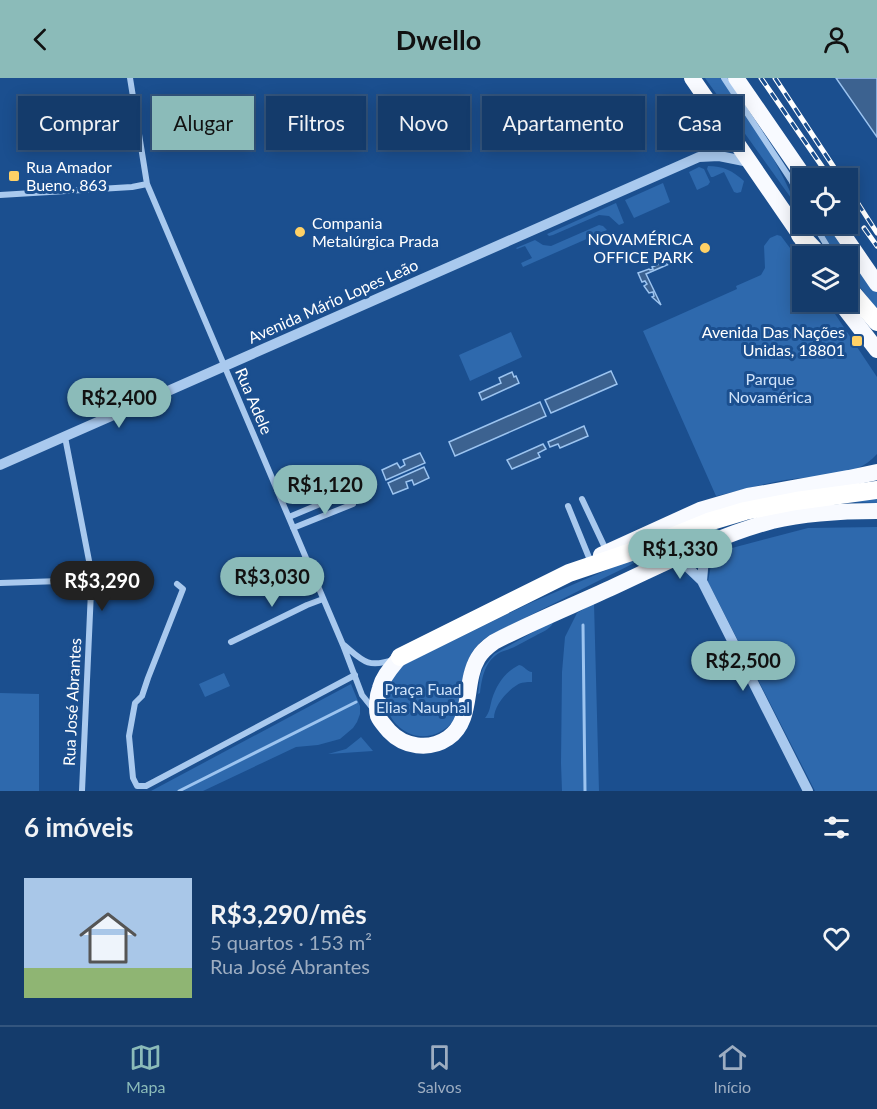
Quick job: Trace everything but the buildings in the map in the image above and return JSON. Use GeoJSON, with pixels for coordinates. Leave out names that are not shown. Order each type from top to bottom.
{"type":"FeatureCollection","features":[{"type":"Feature","properties":{"kind":"highway"},"geometry":{"type":"LineString","coordinates":[[692,78],[749,162],[792,212]]}},
{"type":"Feature","properties":{"kind":"highway"},"geometry":{"type":"LineString","coordinates":[[736,78],[798,168]]}},
{"type":"Feature","properties":{"kind":"highway"},"geometry":{"type":"LineString","coordinates":[[843,234],[877,284]]}},
{"type":"Feature","properties":{"kind":"highway"},"geometry":{"type":"LineString","coordinates":[[858,300],[877,322]]}},
{"type":"Feature","properties":{"kind":"highway"},"geometry":{"type":"LineString","coordinates":[[848,312],[877,350]]}},
{"type":"Feature","properties":{"kind":"highway"},"geometry":{"type":"LineString","coordinates":[[849,478],[877,461]]}},
{"type":"Feature","properties":{"kind":"highway"},"geometry":{"type":"LineString","coordinates":[[877,472],[748,496],[700,510],[590,560],[569,573],[400,657],[386,674],[380,686],[378,715],[394,736],[408,744],[432,745],[447,739],[459,729],[462,722],[476,660],[487,647],[507,635],[677,558],[743,531],[773,521],[809,515],[877,511]]}},
{"type":"Feature","properties":{"kind":"highway"},"geometry":{"type":"LineString","coordinates":[[569,573],[649,546],[708,522],[755,509],[877,490]]}},
{"type":"Feature","properties":{"kind":"street","name":"Rua Adele"},"geometry":{"type":"LineString","coordinates":[[130,78],[147,184],[343,645],[362,695],[378,715]]}},
{"type":"Feature","properties":{"kind":"street"},"geometry":{"type":"LineString","coordinates":[[724,78],[792,182]]}},
{"type":"Feature","properties":{"kind":"street","name":"Avenida Mário Lopes Leão"},"geometry":{"type":"LineString","coordinates":[[0,465],[699,157],[719,156],[749,162]]}},
{"type":"Feature","properties":{"kind":"street"},"geometry":{"type":"LineString","coordinates":[[0,195],[132,187],[147,184]]}},
{"type":"Feature","properties":{"kind":"street"},"geometry":{"type":"LineString","coordinates":[[812,234],[823,246]]}},
{"type":"Feature","properties":{"kind":"street"},"geometry":{"type":"LineString","coordinates":[[858,293],[877,322]]}},
{"type":"Feature","properties":{"kind":"street","name":"Rua José Abrantes"},"geometry":{"type":"LineString","coordinates":[[65,437],[91,571],[82,791]]}},
{"type":"Feature","properties":{"kind":"street"},"geometry":{"type":"LineString","coordinates":[[289,517],[351,491]]}},
{"type":"Feature","properties":{"kind":"street"},"geometry":{"type":"LineString","coordinates":[[582,499],[607,553]]}},
{"type":"Feature","properties":{"kind":"street"},"geometry":{"type":"LineString","coordinates":[[293,528],[353,504]]}},
{"type":"Feature","properties":{"kind":"street"},"geometry":{"type":"LineString","coordinates":[[568,506],[590,560]]}},
{"type":"Feature","properties":{"kind":"street"},"geometry":{"type":"LineString","coordinates":[[702,581],[705,546]]}},
{"type":"Feature","properties":{"kind":"street"},"geometry":{"type":"LineString","coordinates":[[677,558],[702,581],[808,791]]}},
{"type":"Feature","properties":{"kind":"street"},"geometry":{"type":"LineString","coordinates":[[0,583],[91,580]]}},
{"type":"Feature","properties":{"kind":"street"},"geometry":{"type":"LineString","coordinates":[[177,584],[183,589],[142,696],[135,703],[129,731],[132,778],[137,786],[146,786],[355,675]]}},
{"type":"Feature","properties":{"kind":"street"},"geometry":{"type":"LineString","coordinates":[[231,642],[323,598]]}},
{"type":"Feature","properties":{"kind":"street"},"geometry":{"type":"LineString","coordinates":[[343,645],[362,660],[370,663],[381,663],[400,657]]}},
{"type":"Feature","properties":{"kind":"green space"},"geometry":{"type":"Polygon","coordinates":[[[705,78],[723,78],[735,96],[718,96],[705,78]]]}},
{"type":"Feature","properties":{"kind":"green space"},"geometry":{"type":"Polygon","coordinates":[[[743,109],[771,155],[792,199],[743,131],[743,109]]]}},
{"type":"Feature","properties":{"kind":"green space"},"geometry":{"type":"Polygon","coordinates":[[[708,166],[723,168],[740,177],[744,181],[741,192],[734,192],[724,172],[711,177],[708,166]]]}},
{"type":"Feature","properties":{"kind":"green space"},"geometry":{"type":"Polygon","coordinates":[[[699,167],[704,169],[710,182],[697,190],[689,172],[699,167]]]}},
{"type":"Feature","properties":{"kind":"green space"},"geometry":{"type":"Polygon","coordinates":[[[663,183],[670,202],[634,218],[625,200],[663,183]]]}},
{"type":"Feature","properties":{"kind":"green space"},"geometry":{"type":"Polygon","coordinates":[[[616,203],[624,223],[619,225],[609,216],[599,215],[553,235],[547,234],[616,203]]]}},
{"type":"Feature","properties":{"kind":"green space"},"geometry":{"type":"Polygon","coordinates":[[[599,225],[607,230],[523,267],[521,263],[532,258],[525,246],[516,248],[535,240],[543,245],[551,246],[599,225]]]}},
{"type":"Feature","properties":{"kind":"green space"},"geometry":{"type":"Polygon","coordinates":[[[824,234],[837,234],[845,246],[830,246],[824,234]]]}},
{"type":"Feature","properties":{"kind":"green space","name":"Parque Novamérica"},"geometry":{"type":"Polygon","coordinates":[[[781,236],[792,251],[792,312],[834,312],[877,377],[877,454],[868,462],[846,472],[767,483],[716,496],[643,331],[737,289],[736,286],[761,275],[765,268],[764,246],[770,238],[781,236]]]}},
{"type":"Feature","properties":{"kind":"green space"},"geometry":{"type":"Polygon","coordinates":[[[858,265],[877,292],[877,310],[858,284],[858,265]]]}},
{"type":"Feature","properties":{"kind":"green space"},"geometry":{"type":"Polygon","coordinates":[[[511,332],[522,357],[470,381],[459,355],[511,332]]]}},
{"type":"Feature","properties":{"kind":"green space","name":"Praça Fuad Elias Nauphal"},"geometry":{"type":"Polygon","coordinates":[[[877,494],[877,503],[834,503],[790,508],[747,517],[706,530],[668,546],[487,637],[474,650],[467,662],[458,711],[448,726],[440,732],[426,736],[412,734],[400,728],[386,706],[386,692],[391,678],[403,665],[528,604],[706,527],[777,508],[877,494]]]}},
{"type":"Feature","properties":{"kind":"green space"},"geometry":{"type":"Polygon","coordinates":[[[877,527],[877,791],[815,791],[708,582],[713,553],[808,528],[877,527]]]}},
{"type":"Feature","properties":{"kind":"green space"},"geometry":{"type":"Polygon","coordinates":[[[594,603],[599,791],[562,791],[562,672],[565,637],[577,613],[594,603]]]}},
{"type":"Feature","properties":{"kind":"green space"},"geometry":{"type":"Polygon","coordinates":[[[551,622],[553,623],[545,631],[496,655],[485,670],[478,694],[483,668],[494,654],[551,622]]]}},
{"type":"Feature","properties":{"kind":"green space"},"geometry":{"type":"Polygon","coordinates":[[[519,665],[532,672],[532,682],[520,683],[513,688],[499,704],[494,718],[485,718],[499,683],[519,665]]]}},
{"type":"Feature","properties":{"kind":"green space"},"geometry":{"type":"Polygon","coordinates":[[[224,673],[230,686],[205,697],[199,684],[224,673]]]}},
{"type":"Feature","properties":{"kind":"green space"},"geometry":{"type":"Polygon","coordinates":[[[351,684],[360,706],[360,714],[353,728],[340,739],[318,745],[296,747],[203,791],[151,791],[351,684]]]}},
{"type":"Feature","properties":{"kind":"green space"},"geometry":{"type":"Polygon","coordinates":[[[0,693],[39,694],[39,791],[0,791],[0,693]]]}},
{"type":"Feature","properties":{"kind":"green space"},"geometry":{"type":"Polygon","coordinates":[[[361,737],[373,751],[328,754],[346,749],[361,737]]]}},
{"type":"Feature","properties":{"kind":"shaded area"},"geometry":{"type":"Polygon","coordinates":[[[836,78],[877,78],[877,137],[836,78]]]}},
{"type":"Feature","properties":{"kind":"shaded area"},"geometry":{"type":"Polygon","coordinates":[[[675,257],[676,261],[646,274],[661,305],[652,297],[653,292],[649,293],[644,286],[647,284],[645,281],[642,282],[638,273],[653,269],[652,267],[664,262],[665,264],[675,257]]]}},
{"type":"Feature","properties":{"kind":"shaded area"},"geometry":{"type":"Polygon","coordinates":[[[611,371],[617,384],[551,413],[545,400],[611,371]]]}},
{"type":"Feature","properties":{"kind":"shaded area"},"geometry":{"type":"Polygon","coordinates":[[[512,372],[519,383],[482,400],[479,393],[501,383],[499,378],[512,372]]]}},
{"type":"Feature","properties":{"kind":"shaded area"},"geometry":{"type":"Polygon","coordinates":[[[540,402],[546,416],[455,456],[449,442],[540,402]]]}},
{"type":"Feature","properties":{"kind":"shaded area"},"geometry":{"type":"Polygon","coordinates":[[[584,426],[588,436],[560,448],[558,444],[550,447],[548,442],[584,426]]]}},
{"type":"Feature","properties":{"kind":"shaded area"},"geometry":{"type":"Polygon","coordinates":[[[543,444],[546,449],[538,453],[540,457],[512,469],[507,460],[543,444]]]}},
{"type":"Feature","properties":{"kind":"shaded area"},"geometry":{"type":"Polygon","coordinates":[[[420,453],[425,463],[386,480],[382,470],[397,463],[400,468],[405,465],[403,460],[420,453]]]}},
{"type":"Feature","properties":{"kind":"shaded area"},"geometry":{"type":"Polygon","coordinates":[[[424,467],[429,478],[414,485],[412,480],[406,482],[408,488],[393,494],[388,483],[424,467]]]}},
{"type":"Feature","properties":{"kind":"waterway"},"geometry":{"type":"LineString","coordinates":[[583,625],[585,791]]}},
{"type":"Feature","properties":{"kind":"waterway"},"geometry":{"type":"LineString","coordinates":[[179,791],[356,702]]}},
{"type":"Feature","properties":{"kind":"railway"},"geometry":{"type":"LineString","coordinates":[[761,78],[823,168]]}},
{"type":"Feature","properties":{"kind":"railway"},"geometry":{"type":"LineString","coordinates":[[775,78],[834,168]]}},
{"type":"Feature","properties":{"kind":"railway"},"geometry":{"type":"LineString","coordinates":[[858,204],[877,233]]}},
{"type":"Feature","properties":{"kind":"railway"},"geometry":{"type":"LineString","coordinates":[[864,228],[877,246]]}},
{"type":"Feature","properties":{"kind":"place","name":"Rua Amador Bueno, 863"},"geometry":{"type":"Point","coordinates":[14,176]}},
{"type":"Feature","properties":{"kind":"place","name":"Compania Metalúrgica Prada"},"geometry":{"type":"Point","coordinates":[300,232]}},
{"type":"Feature","properties":{"kind":"place","name":"NOVAMÉRICA OFFICE PARK"},"geometry":{"type":"Point","coordinates":[705,248]}},
{"type":"Feature","properties":{"kind":"place","name":"Avenida Das Nações Unidas, 18801"},"geometry":{"type":"Point","coordinates":[857,341]}}]}
